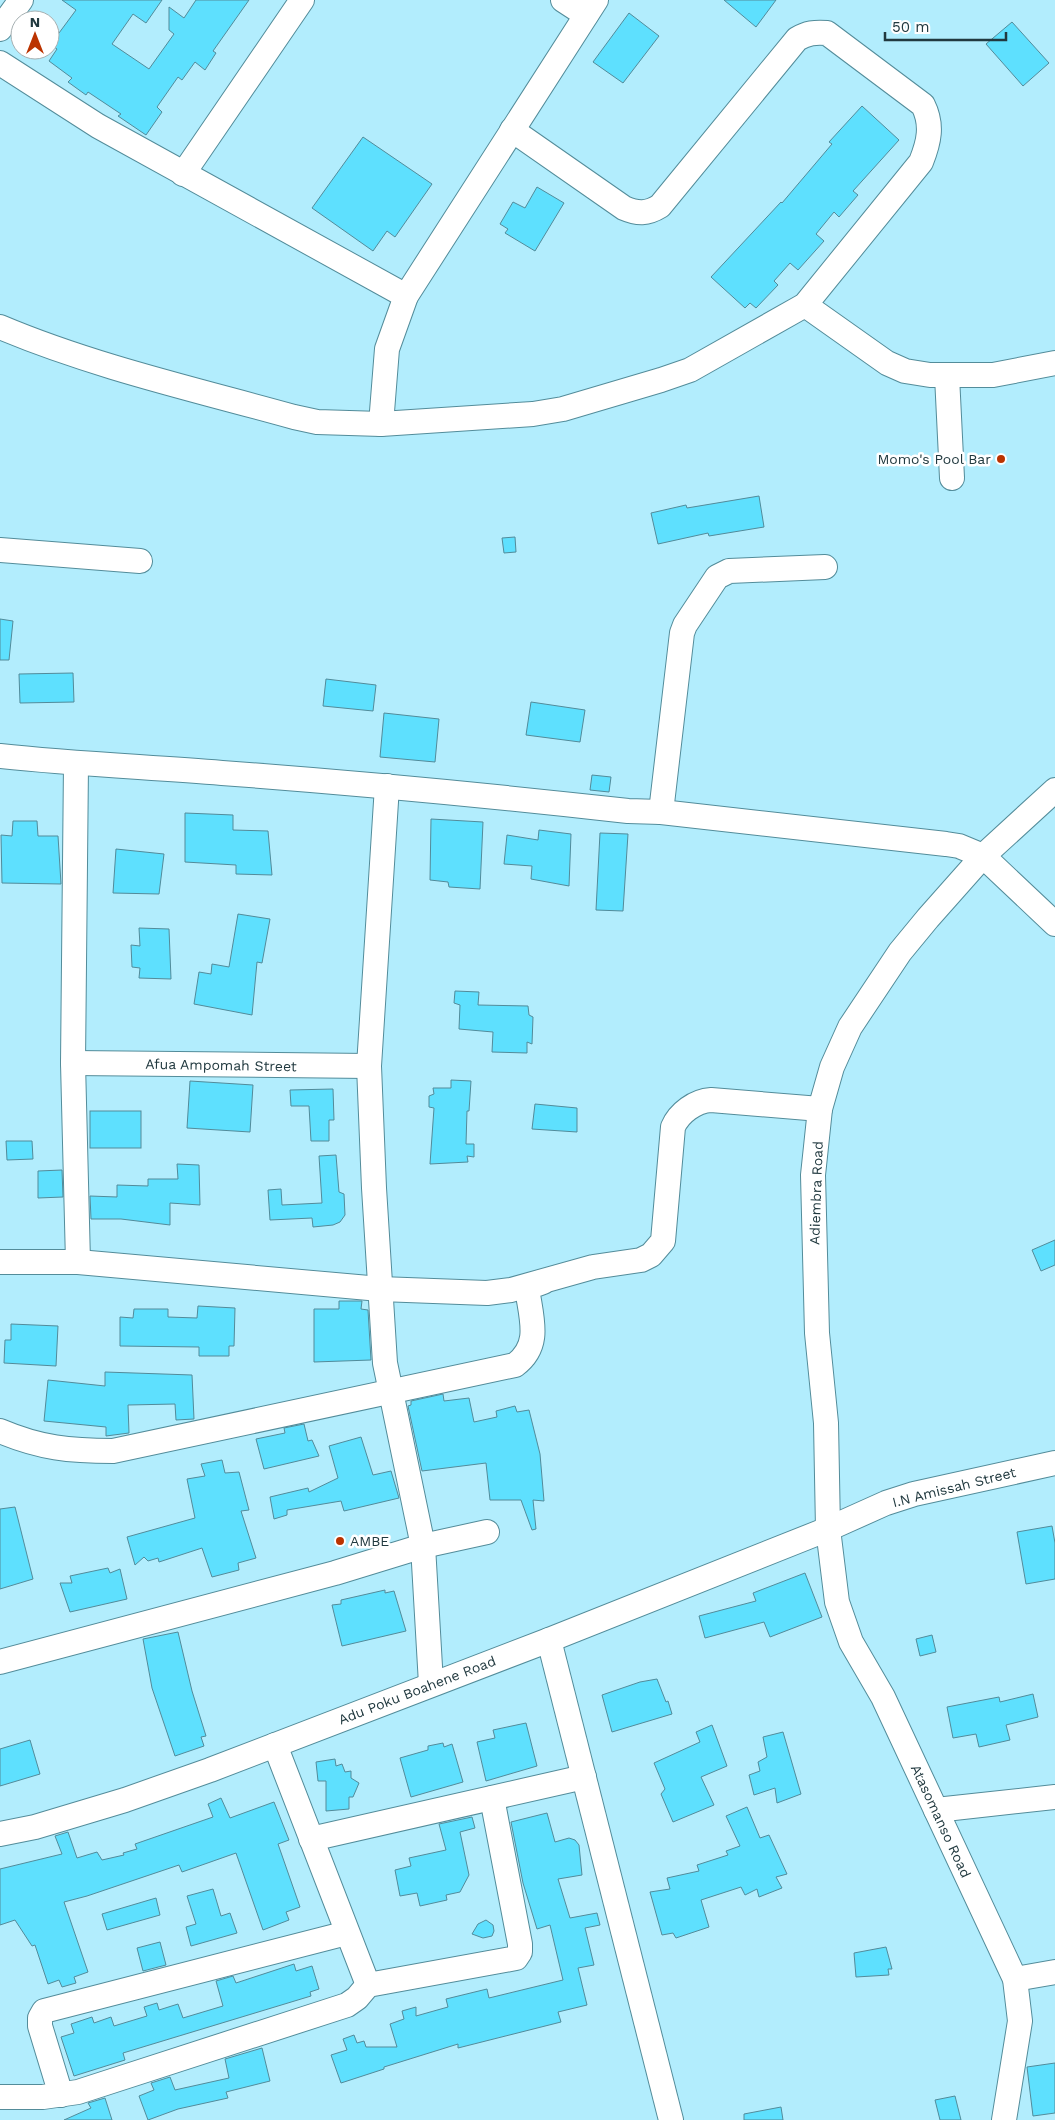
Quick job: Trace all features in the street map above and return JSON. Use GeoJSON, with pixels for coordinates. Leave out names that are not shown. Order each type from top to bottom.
{"type":"FeatureCollection","features":[{"type":"Feature","properties":{"kind":"street"},"geometry":{"type":"LineString","coordinates":[[0,29],[20,0]]}},
{"type":"Feature","properties":{"kind":"street"},"geometry":{"type":"LineString","coordinates":[[184,174],[302,0]]}},
{"type":"Feature","properties":{"kind":"street"},"geometry":{"type":"LineString","coordinates":[[381,424],[387,349],[406,296],[591,7],[563,0]]}},
{"type":"Feature","properties":{"kind":"street"},"geometry":{"type":"LineString","coordinates":[[0,326],[41,344],[77,356],[317,422],[381,424],[534,414],[563,409],[690,370],[805,306],[921,162],[928,144],[928,116],[923,105],[827,34],[811,33],[797,39],[660,206],[649,212],[635,213],[624,208],[512,130]]}},
{"type":"Feature","properties":{"kind":"street"},"geometry":{"type":"LineString","coordinates":[[1,65],[98,126],[406,296]]}},
{"type":"Feature","properties":{"kind":"street"},"geometry":{"type":"LineString","coordinates":[[805,306],[887,363],[904,371],[930,376],[993,375],[1055,363]]}},
{"type":"Feature","properties":{"kind":"street"},"geometry":{"type":"LineString","coordinates":[[946,376],[952,478]]}},
{"type":"Feature","properties":{"kind":"street"},"geometry":{"type":"LineString","coordinates":[[0,550],[140,561]]}},
{"type":"Feature","properties":{"kind":"street"},"geometry":{"type":"LineString","coordinates":[[661,812],[682,633],[685,624],[717,577],[723,573],[729,571],[825,566]]}},
{"type":"Feature","properties":{"kind":"street"},"geometry":{"type":"LineString","coordinates":[[0,756],[76,764],[387,786],[628,811],[661,812],[935,842],[959,846],[983,856],[1055,924]]}},
{"type":"Feature","properties":{"kind":"street"},"geometry":{"type":"LineString","coordinates":[[76,764],[73,1063],[78,1262]]}},
{"type":"Feature","properties":{"kind":"street"},"geometry":{"type":"LineString","coordinates":[[387,786],[369,1066],[385,1363],[423,1546],[431,1684]]}},
{"type":"Feature","properties":{"kind":"street","name":"Adiembra Road"},"geometry":{"type":"LineString","coordinates":[[828,1529],[826,1423],[817,1334],[814,1267],[814,1175],[820,1109],[832,1067],[850,1027],[900,952],[983,856],[1055,790]]}},
{"type":"Feature","properties":{"kind":"street","name":"Afua Ampomah Street"},"geometry":{"type":"LineString","coordinates":[[73,1063],[369,1066]]}},
{"type":"Feature","properties":{"kind":"street"},"geometry":{"type":"LineString","coordinates":[[0,1262],[78,1262],[380,1289],[487,1293],[511,1290],[593,1267],[641,1260],[651,1255],[660,1247],[663,1241],[673,1127],[681,1115],[699,1102],[711,1100],[820,1109]]}},
{"type":"Feature","properties":{"kind":"street"},"geometry":{"type":"LineString","coordinates":[[0,1431],[38,1445],[86,1451],[114,1450],[515,1365],[529,1352],[533,1338],[527,1288],[544,1281]]}},
{"type":"Feature","properties":{"kind":"street","name":"I.N Amissah Street"},"geometry":{"type":"LineString","coordinates":[[828,1529],[886,1503],[914,1494],[1055,1462]]}},
{"type":"Feature","properties":{"kind":"street","name":"Adu Poku Boahene Road"},"geometry":{"type":"LineString","coordinates":[[0,1834],[35,1827],[125,1800],[275,1745],[549,1640],[828,1529]]}},
{"type":"Feature","properties":{"kind":"street","name":"Atasomanso Road"},"geometry":{"type":"LineString","coordinates":[[828,1529],[837,1602],[851,1642],[883,1697],[1015,1979],[1020,2021],[1004,2120]]}},
{"type":"Feature","properties":{"kind":"street"},"geometry":{"type":"LineString","coordinates":[[0,1662],[336,1573],[423,1546],[487,1532]]}},
{"type":"Feature","properties":{"kind":"street"},"geometry":{"type":"LineString","coordinates":[[549,1640],[671,2120]]}},
{"type":"Feature","properties":{"kind":"street"},"geometry":{"type":"LineString","coordinates":[[275,1745],[368,1986]]}},
{"type":"Feature","properties":{"kind":"street"},"geometry":{"type":"LineString","coordinates":[[311,1839],[584,1777]]}},
{"type":"Feature","properties":{"kind":"street"},"geometry":{"type":"LineString","coordinates":[[936,1810],[1055,1796]]}},
{"type":"Feature","properties":{"kind":"street"},"geometry":{"type":"LineString","coordinates":[[0,2098],[43,2098],[78,2092],[347,2005],[357,1998],[368,1986],[516,1958],[520,1952],[492,1798]]}},
{"type":"Feature","properties":{"kind":"street"},"geometry":{"type":"LineString","coordinates":[[61,2095],[40,2026],[40,2018],[44,2011],[348,1933]]}},
{"type":"Feature","properties":{"kind":"street"},"geometry":{"type":"LineString","coordinates":[[1015,1979],[1055,1972]]}},
{"type":"Feature","properties":{"kind":"building"},"geometry":{"type":"Polygon","coordinates":[[[62,0],[162,0],[146,23],[133,14],[112,44],[149,69],[174,34],[169,30],[169,7],[184,18],[196,0],[249,0],[213,51],[216,53],[205,70],[195,62],[182,80],[178,77],[157,107],[162,112],[146,135],[118,116],[121,114],[88,92],[86,95],[68,82],[72,78],[49,61],[60,60],[60,32],[76,10],[62,0]]]}},
{"type":"Feature","properties":{"kind":"building"},"geometry":{"type":"Polygon","coordinates":[[[724,0],[776,0],[756,27],[724,0]]]}},
{"type":"Feature","properties":{"kind":"building"},"geometry":{"type":"Polygon","coordinates":[[[629,13],[659,36],[623,83],[593,62],[629,13]]]}},
{"type":"Feature","properties":{"kind":"building"},"geometry":{"type":"Polygon","coordinates":[[[1012,22],[1049,63],[1023,86],[986,44],[1012,22]]]}},
{"type":"Feature","properties":{"kind":"building"},"geometry":{"type":"Polygon","coordinates":[[[862,106],[899,140],[853,191],[858,195],[839,217],[834,212],[816,234],[824,241],[798,270],[790,263],[774,281],[778,285],[756,308],[750,303],[745,308],[711,277],[782,203],[832,144],[829,142],[862,106]]]}},
{"type":"Feature","properties":{"kind":"building"},"geometry":{"type":"Polygon","coordinates":[[[363,137],[432,184],[395,237],[387,231],[373,251],[312,208],[363,137]]]}},
{"type":"Feature","properties":{"kind":"building"},"geometry":{"type":"Polygon","coordinates":[[[537,187],[564,203],[535,251],[505,233],[508,229],[500,224],[513,202],[525,208],[537,187]]]}},
{"type":"Feature","properties":{"kind":"building"},"geometry":{"type":"Polygon","coordinates":[[[759,496],[764,527],[709,536],[708,533],[658,544],[651,513],[686,505],[687,508],[759,496]]]}},
{"type":"Feature","properties":{"kind":"building"},"geometry":{"type":"Polygon","coordinates":[[[515,537],[516,552],[504,553],[502,538],[515,537]]]}},
{"type":"Feature","properties":{"kind":"building"},"geometry":{"type":"Polygon","coordinates":[[[0,619],[13,621],[9,660],[0,660],[0,619]]]}},
{"type":"Feature","properties":{"kind":"building"},"geometry":{"type":"Polygon","coordinates":[[[73,673],[74,702],[20,703],[19,674],[73,673]]]}},
{"type":"Feature","properties":{"kind":"building"},"geometry":{"type":"Polygon","coordinates":[[[326,679],[376,685],[373,711],[323,706],[326,679]]]}},
{"type":"Feature","properties":{"kind":"building"},"geometry":{"type":"Polygon","coordinates":[[[531,702],[585,710],[580,742],[526,735],[531,702]]]}},
{"type":"Feature","properties":{"kind":"building"},"geometry":{"type":"Polygon","coordinates":[[[384,713],[439,719],[435,762],[380,757],[384,713]]]}},
{"type":"Feature","properties":{"kind":"building"},"geometry":{"type":"Polygon","coordinates":[[[592,775],[611,777],[609,792],[590,790],[592,775]]]}},
{"type":"Feature","properties":{"kind":"building"},"geometry":{"type":"Polygon","coordinates":[[[185,813],[233,815],[233,830],[268,831],[272,875],[236,874],[236,865],[185,862],[185,813]]]}},
{"type":"Feature","properties":{"kind":"building"},"geometry":{"type":"Polygon","coordinates":[[[431,819],[483,822],[480,889],[449,887],[448,882],[430,880],[431,819]]]}},
{"type":"Feature","properties":{"kind":"building"},"geometry":{"type":"Polygon","coordinates":[[[13,821],[37,821],[38,836],[58,836],[61,884],[2,883],[1,835],[12,836],[13,821]]]}},
{"type":"Feature","properties":{"kind":"building"},"geometry":{"type":"Polygon","coordinates":[[[539,830],[571,834],[569,886],[531,879],[532,866],[504,864],[507,835],[538,840],[539,830]]]}},
{"type":"Feature","properties":{"kind":"building"},"geometry":{"type":"Polygon","coordinates":[[[600,833],[628,834],[623,911],[596,910],[600,833]]]}},
{"type":"Feature","properties":{"kind":"building"},"geometry":{"type":"Polygon","coordinates":[[[116,849],[164,854],[159,894],[113,893],[116,849]]]}},
{"type":"Feature","properties":{"kind":"building"},"geometry":{"type":"Polygon","coordinates":[[[238,914],[270,919],[262,963],[257,962],[252,1015],[194,1004],[199,972],[211,974],[212,964],[229,967],[238,914]]]}},
{"type":"Feature","properties":{"kind":"building"},"geometry":{"type":"Polygon","coordinates":[[[139,928],[169,929],[171,979],[139,978],[140,968],[132,967],[131,945],[140,946],[139,928]]]}},
{"type":"Feature","properties":{"kind":"building"},"geometry":{"type":"Polygon","coordinates":[[[455,991],[479,992],[478,1005],[528,1006],[529,1015],[533,1017],[532,1044],[527,1042],[527,1053],[492,1052],[493,1032],[459,1029],[460,1005],[454,1003],[455,991]]]}},
{"type":"Feature","properties":{"kind":"building"},"geometry":{"type":"Polygon","coordinates":[[[451,1080],[471,1081],[469,1111],[467,1111],[466,1144],[474,1144],[474,1157],[467,1156],[468,1162],[430,1164],[434,1108],[429,1107],[429,1096],[434,1094],[433,1088],[451,1088],[451,1080]]]}},
{"type":"Feature","properties":{"kind":"building"},"geometry":{"type":"Polygon","coordinates":[[[190,1081],[253,1085],[250,1132],[187,1128],[190,1081]]]}},
{"type":"Feature","properties":{"kind":"building"},"geometry":{"type":"Polygon","coordinates":[[[333,1089],[334,1120],[329,1120],[329,1141],[311,1141],[309,1106],[291,1106],[290,1090],[333,1089]]]}},
{"type":"Feature","properties":{"kind":"building"},"geometry":{"type":"Polygon","coordinates":[[[535,1104],[577,1108],[577,1132],[532,1129],[535,1104]]]}},
{"type":"Feature","properties":{"kind":"building"},"geometry":{"type":"Polygon","coordinates":[[[90,1111],[141,1111],[141,1148],[90,1148],[90,1111]]]}},
{"type":"Feature","properties":{"kind":"building"},"geometry":{"type":"Polygon","coordinates":[[[6,1141],[32,1141],[33,1159],[7,1160],[6,1141]]]}},
{"type":"Feature","properties":{"kind":"building"},"geometry":{"type":"Polygon","coordinates":[[[336,1155],[339,1192],[344,1194],[345,1215],[340,1222],[333,1225],[313,1227],[312,1218],[270,1220],[268,1190],[281,1189],[282,1205],[322,1203],[319,1156],[336,1155]]]}},
{"type":"Feature","properties":{"kind":"building"},"geometry":{"type":"Polygon","coordinates":[[[177,1164],[199,1165],[200,1205],[170,1203],[170,1225],[121,1219],[91,1219],[90,1196],[117,1197],[117,1185],[148,1186],[148,1179],[178,1179],[177,1164]]]}},
{"type":"Feature","properties":{"kind":"building"},"geometry":{"type":"Polygon","coordinates":[[[62,1170],[63,1197],[38,1198],[38,1171],[62,1170]]]}},
{"type":"Feature","properties":{"kind":"building"},"geometry":{"type":"Polygon","coordinates":[[[1055,1240],[1055,1265],[1041,1271],[1032,1250],[1055,1240]]]}},
{"type":"Feature","properties":{"kind":"building"},"geometry":{"type":"Polygon","coordinates":[[[339,1301],[362,1301],[361,1309],[368,1310],[371,1360],[314,1362],[314,1309],[339,1309],[339,1301]]]}},
{"type":"Feature","properties":{"kind":"building"},"geometry":{"type":"Polygon","coordinates":[[[198,1306],[235,1308],[234,1346],[229,1346],[229,1356],[199,1356],[199,1347],[120,1346],[120,1317],[133,1318],[134,1309],[168,1309],[168,1317],[197,1318],[198,1306]]]}},
{"type":"Feature","properties":{"kind":"building"},"geometry":{"type":"Polygon","coordinates":[[[11,1324],[58,1326],[56,1366],[4,1363],[5,1340],[11,1340],[11,1324]]]}},
{"type":"Feature","properties":{"kind":"building"},"geometry":{"type":"Polygon","coordinates":[[[105,1372],[192,1375],[194,1419],[176,1420],[175,1404],[128,1405],[129,1433],[106,1436],[106,1427],[44,1421],[48,1380],[105,1386],[105,1372]]]}},
{"type":"Feature","properties":{"kind":"building"},"geometry":{"type":"Polygon","coordinates":[[[443,1394],[444,1401],[469,1398],[474,1422],[497,1417],[496,1411],[515,1406],[517,1412],[529,1410],[540,1454],[544,1501],[533,1500],[536,1529],[532,1530],[521,1500],[490,1500],[486,1463],[422,1471],[408,1406],[411,1405],[411,1401],[443,1394]]]}},
{"type":"Feature","properties":{"kind":"building"},"geometry":{"type":"Polygon","coordinates":[[[304,1424],[308,1441],[312,1440],[319,1456],[264,1469],[256,1439],[285,1433],[284,1428],[304,1424]]]}},
{"type":"Feature","properties":{"kind":"building"},"geometry":{"type":"Polygon","coordinates":[[[361,1437],[373,1475],[391,1471],[399,1498],[344,1511],[341,1501],[287,1510],[287,1515],[274,1519],[270,1497],[308,1488],[309,1492],[338,1478],[329,1446],[361,1437]]]}},
{"type":"Feature","properties":{"kind":"building"},"geometry":{"type":"Polygon","coordinates":[[[222,1460],[225,1473],[239,1472],[249,1510],[241,1511],[256,1558],[238,1563],[239,1570],[212,1577],[202,1548],[159,1562],[158,1558],[148,1561],[144,1557],[135,1565],[127,1537],[195,1518],[187,1479],[205,1476],[201,1464],[222,1460]]]}},
{"type":"Feature","properties":{"kind":"building"},"geometry":{"type":"Polygon","coordinates":[[[15,1507],[33,1579],[0,1589],[0,1509],[15,1507]]]}},
{"type":"Feature","properties":{"kind":"building"},"geometry":{"type":"Polygon","coordinates":[[[1052,1526],[1055,1543],[1055,1579],[1026,1584],[1017,1532],[1052,1526]]]}},
{"type":"Feature","properties":{"kind":"building"},"geometry":{"type":"Polygon","coordinates":[[[108,1568],[110,1573],[120,1569],[127,1599],[70,1612],[60,1583],[72,1583],[70,1576],[108,1568]]]}},
{"type":"Feature","properties":{"kind":"building"},"geometry":{"type":"Polygon","coordinates":[[[805,1573],[822,1617],[770,1637],[764,1622],[705,1638],[699,1616],[756,1601],[753,1593],[805,1573]]]}},
{"type":"Feature","properties":{"kind":"building"},"geometry":{"type":"Polygon","coordinates":[[[385,1590],[385,1593],[394,1591],[406,1631],[342,1646],[332,1605],[341,1604],[341,1600],[385,1590]]]}},
{"type":"Feature","properties":{"kind":"building"},"geometry":{"type":"Polygon","coordinates":[[[178,1632],[192,1691],[206,1736],[201,1737],[204,1746],[175,1756],[152,1688],[143,1639],[178,1632]]]}},
{"type":"Feature","properties":{"kind":"building"},"geometry":{"type":"Polygon","coordinates":[[[932,1635],[936,1652],[920,1656],[916,1639],[932,1635]]]}},
{"type":"Feature","properties":{"kind":"building"},"geometry":{"type":"Polygon","coordinates":[[[657,1679],[672,1714],[612,1732],[602,1695],[640,1682],[657,1679]]]}},
{"type":"Feature","properties":{"kind":"building"},"geometry":{"type":"Polygon","coordinates":[[[1033,1694],[1038,1717],[1006,1725],[1010,1740],[979,1747],[976,1734],[953,1738],[947,1707],[999,1697],[1000,1702],[1033,1694]]]}},
{"type":"Feature","properties":{"kind":"building"},"geometry":{"type":"Polygon","coordinates":[[[526,1723],[537,1766],[486,1781],[477,1742],[495,1738],[493,1730],[526,1723]]]}},
{"type":"Feature","properties":{"kind":"building"},"geometry":{"type":"Polygon","coordinates":[[[712,1725],[727,1766],[701,1777],[714,1805],[673,1822],[661,1794],[665,1789],[654,1763],[700,1742],[696,1732],[712,1725]]]}},
{"type":"Feature","properties":{"kind":"building"},"geometry":{"type":"Polygon","coordinates":[[[783,1732],[801,1794],[777,1803],[775,1788],[754,1795],[749,1775],[760,1771],[758,1762],[767,1757],[763,1737],[783,1732]]]}},
{"type":"Feature","properties":{"kind":"building"},"geometry":{"type":"Polygon","coordinates":[[[30,1740],[40,1774],[0,1786],[0,1749],[30,1740]]]}},
{"type":"Feature","properties":{"kind":"building"},"geometry":{"type":"Polygon","coordinates":[[[443,1743],[444,1747],[452,1744],[463,1782],[411,1797],[400,1758],[428,1750],[428,1746],[443,1743]]]}},
{"type":"Feature","properties":{"kind":"building"},"geometry":{"type":"Polygon","coordinates":[[[335,1759],[336,1766],[342,1764],[345,1772],[351,1771],[351,1778],[359,1783],[353,1797],[349,1797],[349,1809],[326,1811],[326,1781],[318,1781],[316,1762],[335,1759]]]}},
{"type":"Feature","properties":{"kind":"building"},"geometry":{"type":"Polygon","coordinates":[[[221,1798],[230,1818],[274,1802],[289,1840],[278,1844],[300,1907],[286,1912],[289,1920],[263,1930],[236,1853],[182,1872],[179,1865],[64,1902],[88,1972],[74,1977],[76,1983],[62,1987],[59,1980],[48,1984],[35,1945],[32,1946],[15,1920],[0,1925],[0,1869],[62,1854],[55,1836],[68,1832],[77,1858],[97,1852],[102,1860],[124,1855],[123,1853],[137,1849],[135,1844],[213,1817],[208,1804],[221,1798]]]}},
{"type":"Feature","properties":{"kind":"building"},"geometry":{"type":"Polygon","coordinates":[[[747,1807],[760,1838],[769,1835],[787,1874],[776,1877],[782,1888],[759,1897],[757,1889],[745,1895],[741,1887],[701,1900],[709,1927],[676,1938],[673,1933],[662,1935],[650,1892],[670,1889],[667,1878],[699,1871],[697,1865],[728,1855],[726,1851],[740,1846],[726,1816],[747,1807]]]}},
{"type":"Feature","properties":{"kind":"building"},"geometry":{"type":"Polygon","coordinates":[[[547,1813],[555,1842],[569,1838],[575,1840],[579,1845],[582,1875],[558,1879],[570,1918],[597,1913],[600,1925],[585,1928],[594,1965],[578,1968],[587,2005],[558,2012],[561,2022],[458,2048],[458,2044],[384,2067],[384,2069],[341,2083],[331,2055],[347,2050],[343,2039],[354,2035],[357,2043],[364,2041],[366,2047],[397,2047],[390,2024],[404,2019],[402,2011],[416,2007],[416,2016],[448,2007],[446,1999],[487,1989],[489,1998],[563,1980],[550,1925],[537,1929],[523,1883],[511,1822],[547,1813]]]}},
{"type":"Feature","properties":{"kind":"building"},"geometry":{"type":"Polygon","coordinates":[[[472,1817],[475,1828],[460,1832],[469,1875],[460,1892],[446,1895],[447,1900],[420,1906],[417,1893],[400,1896],[395,1870],[411,1866],[409,1858],[446,1850],[439,1824],[472,1817]]]}},
{"type":"Feature","properties":{"kind":"building"},"geometry":{"type":"Polygon","coordinates":[[[213,1889],[221,1916],[230,1913],[237,1933],[191,1946],[186,1927],[196,1924],[187,1896],[213,1889]]]}},
{"type":"Feature","properties":{"kind":"building"},"geometry":{"type":"Polygon","coordinates":[[[156,1898],[160,1915],[107,1930],[102,1914],[156,1898]]]}},
{"type":"Feature","properties":{"kind":"building"},"geometry":{"type":"Polygon","coordinates":[[[486,1920],[493,1925],[494,1931],[492,1936],[483,1938],[472,1934],[478,1924],[486,1920]]]}},
{"type":"Feature","properties":{"kind":"building"},"geometry":{"type":"Polygon","coordinates":[[[160,1942],[166,1965],[143,1971],[137,1948],[160,1942]]]}},
{"type":"Feature","properties":{"kind":"building"},"geometry":{"type":"Polygon","coordinates":[[[886,1947],[892,1969],[888,1969],[889,1975],[856,1977],[854,1953],[886,1947]]]}},
{"type":"Feature","properties":{"kind":"building"},"geometry":{"type":"Polygon","coordinates":[[[294,1964],[296,1971],[312,1966],[319,1989],[310,1992],[311,1996],[123,2053],[125,2060],[74,2076],[61,2037],[74,2033],[71,2024],[92,2017],[94,2023],[111,2017],[114,2026],[147,2016],[144,2007],[157,2003],[159,2010],[178,2004],[183,2018],[223,2006],[216,1981],[233,1976],[236,1983],[294,1964]]]}},
{"type":"Feature","properties":{"kind":"building"},"geometry":{"type":"Polygon","coordinates":[[[262,2048],[270,2081],[226,2092],[228,2098],[178,2109],[148,2120],[139,2096],[154,2090],[151,2083],[170,2077],[175,2090],[229,2078],[225,2059],[262,2048]]]}},
{"type":"Feature","properties":{"kind":"building"},"geometry":{"type":"Polygon","coordinates":[[[1055,2063],[1055,2113],[1033,2116],[1027,2067],[1055,2063]]]}},
{"type":"Feature","properties":{"kind":"building"},"geometry":{"type":"Polygon","coordinates":[[[955,2096],[961,2120],[940,2120],[935,2100],[955,2096]]]}},
{"type":"Feature","properties":{"kind":"building"},"geometry":{"type":"Polygon","coordinates":[[[105,2098],[112,2120],[64,2120],[91,2108],[88,2103],[105,2098]]]}},
{"type":"Feature","properties":{"kind":"building"},"geometry":{"type":"Polygon","coordinates":[[[781,2107],[783,2120],[744,2120],[744,2114],[781,2107]]]}},
{"type":"Feature","properties":{"kind":"place","name":"Momo's Pool Bar"},"geometry":{"type":"Point","coordinates":[1001,459]}},
{"type":"Feature","properties":{"kind":"place","name":"AMBE"},"geometry":{"type":"Point","coordinates":[340,1541]}}]}
